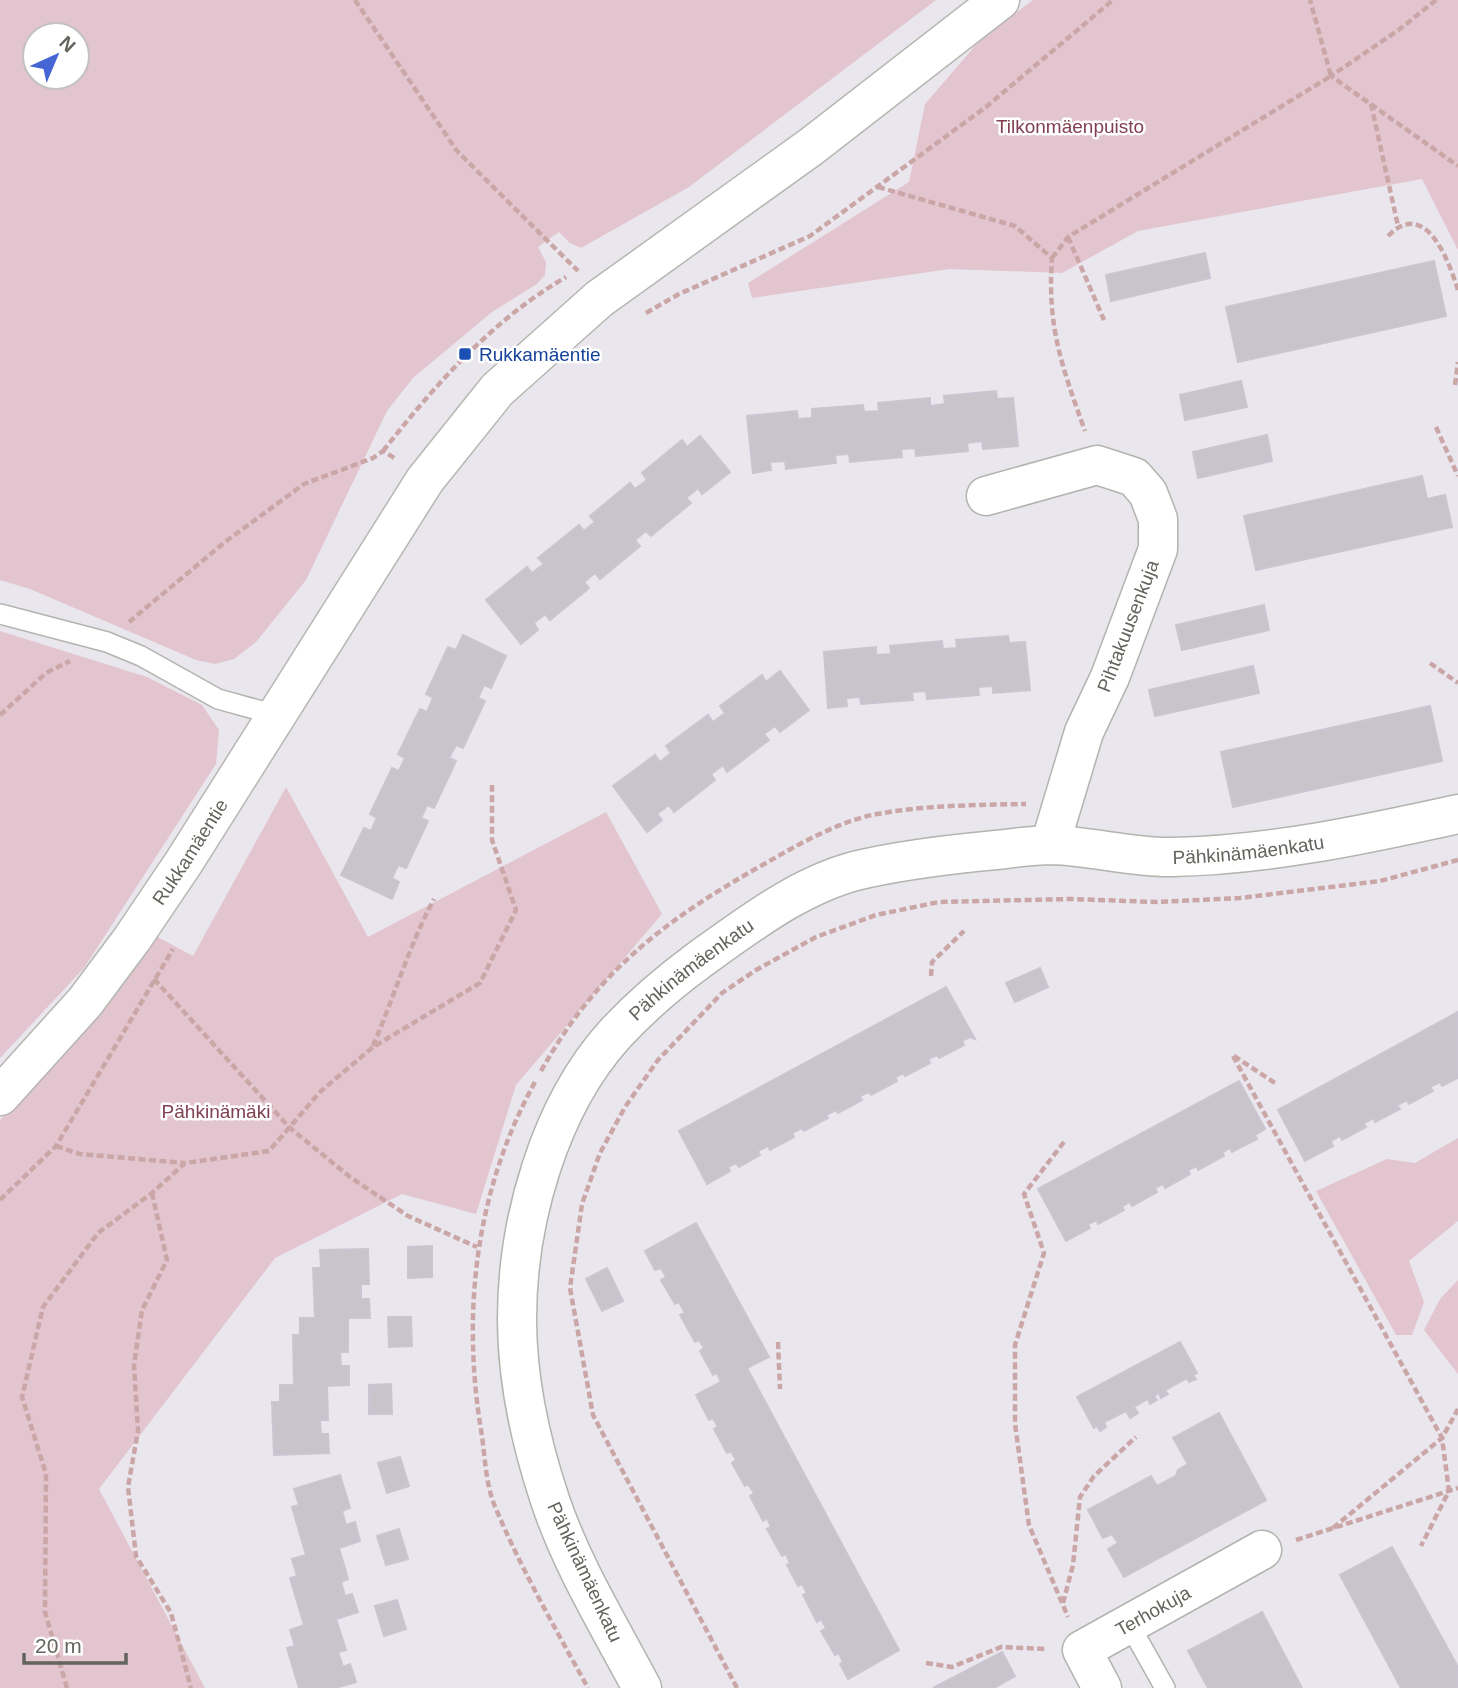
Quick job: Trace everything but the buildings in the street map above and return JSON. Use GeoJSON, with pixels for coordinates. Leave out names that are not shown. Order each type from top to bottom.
{"type":"FeatureCollection","features":[{"type":"Feature","properties":{"kind":"street","name":"Rukkamäentie"},"geometry":{"type":"LineString","coordinates":[[0,1096],[85,1002],[132,940],[425,480],[497,390],[599,299],[812,146],[1000,0]]}},
{"type":"Feature","properties":{"kind":"street"},"geometry":{"type":"LineString","coordinates":[[986,496],[1097,465]]}},
{"type":"Feature","properties":{"kind":"street","name":"Pihtakuusenkuja"},"geometry":{"type":"LineString","coordinates":[[1050,845],[1084,732],[1110,677],[1158,549],[1158,519],[1148,494],[1135,477],[1097,465]]}},
{"type":"Feature","properties":{"kind":"street","name":"Pähkinämäenkatu"},"geometry":{"type":"LineString","coordinates":[[642,1688],[564,1538],[540,1465],[521,1375],[517,1320],[520,1266],[529,1216],[544,1166],[568,1105],[590,1066],[614,1035],[670,981],[782,904],[863,869],[945,855],[1050,845],[1168,857],[1278,850],[1458,814]]}},
{"type":"Feature","properties":{"kind":"street","name":"Terhokuja"},"geometry":{"type":"LineString","coordinates":[[1082,1650],[1262,1550]]}},
{"type":"Feature","properties":{"kind":"street"},"geometry":{"type":"LineString","coordinates":[[1082,1650],[1102,1688]]}},
{"type":"Feature","properties":{"kind":"lane"},"geometry":{"type":"LineString","coordinates":[[0,614],[107,642],[141,656],[219,699],[276,715]]}},
{"type":"Feature","properties":{"kind":"lane"},"geometry":{"type":"LineString","coordinates":[[1129,1624],[1165,1688]]}},
{"type":"Feature","properties":{"kind":"path"},"geometry":{"type":"LineString","coordinates":[[355,0],[457,150],[577,270]]}},
{"type":"Feature","properties":{"kind":"path"},"geometry":{"type":"LineString","coordinates":[[635,321],[679,294],[810,236],[986,107],[1114,0]]}},
{"type":"Feature","properties":{"kind":"path"},"geometry":{"type":"LineString","coordinates":[[1310,0],[1331,76],[1458,166]]}},
{"type":"Feature","properties":{"kind":"path"},"geometry":{"type":"LineString","coordinates":[[1097,465],[1057,354],[1050,288],[1052,258],[1068,237],[1331,76],[1400,29],[1436,0]]}},
{"type":"Feature","properties":{"kind":"path"},"geometry":{"type":"LineString","coordinates":[[1370,103],[1398,226]]}},
{"type":"Feature","properties":{"kind":"path"},"geometry":{"type":"LineString","coordinates":[[877,187],[1015,226],[1052,258]]}},
{"type":"Feature","properties":{"kind":"path"},"geometry":{"type":"LineString","coordinates":[[1388,236],[1398,226],[1415,224],[1432,233],[1450,266],[1458,290]]}},
{"type":"Feature","properties":{"kind":"path"},"geometry":{"type":"LineString","coordinates":[[1068,237],[1104,320]]}},
{"type":"Feature","properties":{"kind":"path"},"geometry":{"type":"LineString","coordinates":[[0,715],[46,673],[107,642],[215,550],[304,484],[373,458],[383,451],[434,386],[465,354],[555,283]]}},
{"type":"Feature","properties":{"kind":"path"},"geometry":{"type":"LineString","coordinates":[[1454,385],[1458,362]]}},
{"type":"Feature","properties":{"kind":"path"},"geometry":{"type":"LineString","coordinates":[[1436,427],[1458,477]]}},
{"type":"Feature","properties":{"kind":"path"},"geometry":{"type":"LineString","coordinates":[[383,451],[425,480]]}},
{"type":"Feature","properties":{"kind":"path"},"geometry":{"type":"LineString","coordinates":[[1430,663],[1458,683]]}},
{"type":"Feature","properties":{"kind":"path"},"geometry":{"type":"LineString","coordinates":[[56,1146],[80,1154],[185,1163],[269,1151],[320,1092],[373,1047],[480,983],[516,910],[492,840],[492,785]]}},
{"type":"Feature","properties":{"kind":"path"},"geometry":{"type":"LineString","coordinates":[[588,1688],[550,1618],[493,1501],[472,1359],[477,1247],[489,1195],[513,1121],[559,1037],[621,962],[656,932],[709,895],[813,838],[871,816],[944,806],[1061,803]]}},
{"type":"Feature","properties":{"kind":"path"},"geometry":{"type":"LineString","coordinates":[[737,1688],[593,1415],[570,1288],[582,1204],[600,1153],[625,1107],[658,1059],[722,993],[756,970],[816,937],[876,915],[939,902],[1071,898],[1157,902],[1240,898],[1380,881],[1458,860]]}},
{"type":"Feature","properties":{"kind":"path"},"geometry":{"type":"LineString","coordinates":[[373,1047],[396,993],[412,942],[434,899]]}},
{"type":"Feature","properties":{"kind":"path"},"geometry":{"type":"LineString","coordinates":[[930,976],[932,962],[964,931]]}},
{"type":"Feature","properties":{"kind":"path"},"geometry":{"type":"LineString","coordinates":[[0,1200],[56,1146],[176,944]]}},
{"type":"Feature","properties":{"kind":"path"},"geometry":{"type":"LineString","coordinates":[[154,979],[289,1127],[350,1177],[408,1216],[477,1247]]}},
{"type":"Feature","properties":{"kind":"path"},"geometry":{"type":"LineString","coordinates":[[1275,1083],[1233,1056],[1442,1438],[1448,1491],[1421,1546]]}},
{"type":"Feature","properties":{"kind":"path"},"geometry":{"type":"LineString","coordinates":[[926,1663],[952,1667],[1001,1647],[1082,1650],[1029,1525],[1015,1411],[1015,1345],[1044,1253],[1024,1194],[1064,1142]]}},
{"type":"Feature","properties":{"kind":"path"},"geometry":{"type":"LineString","coordinates":[[67,1688],[45,1612],[46,1474],[22,1397],[43,1307],[98,1233],[152,1193],[185,1163]]}},
{"type":"Feature","properties":{"kind":"path"},"geometry":{"type":"LineString","coordinates":[[152,1193],[167,1260],[142,1310],[134,1365],[138,1431],[128,1487],[136,1556],[171,1613],[191,1688]]}},
{"type":"Feature","properties":{"kind":"path"},"geometry":{"type":"LineString","coordinates":[[778,1342],[780,1389]]}},
{"type":"Feature","properties":{"kind":"path"},"geometry":{"type":"LineString","coordinates":[[1329,1531],[1442,1438],[1458,1409]]}},
{"type":"Feature","properties":{"kind":"path"},"geometry":{"type":"LineString","coordinates":[[1063,1604],[1073,1565],[1080,1497],[1094,1476],[1136,1437]]}},
{"type":"Feature","properties":{"kind":"path"},"geometry":{"type":"LineString","coordinates":[[1262,1550],[1458,1488]]}},
{"type":"Feature","properties":{"kind":"green space"},"geometry":{"type":"Polygon","coordinates":[[[0,0],[936,0],[689,187],[581,248],[570,243],[559,232],[538,247],[546,262],[545,275],[537,284],[492,312],[413,378],[387,411],[306,580],[256,642],[234,659],[215,664],[196,660],[30,589],[0,580],[0,0]]]}},
{"type":"Feature","properties":{"kind":"green space","name":"Tilkonmäenpuisto"},"geometry":{"type":"Polygon","coordinates":[[[1033,0],[1458,0],[1458,250],[1422,179],[1138,231],[1062,273],[949,269],[752,298],[748,283],[909,182],[925,104],[981,39],[1033,0]]]}},
{"type":"Feature","properties":{"kind":"green space"},"geometry":{"type":"Polygon","coordinates":[[[0,631],[147,677],[202,705],[219,730],[216,764],[84,968],[0,1058],[0,631]]]}},
{"type":"Feature","properties":{"kind":"green space","name":"Pähkinämäki"},"geometry":{"type":"Polygon","coordinates":[[[286,787],[368,937],[606,812],[662,914],[516,1085],[476,1214],[402,1194],[275,1258],[99,1489],[205,1688],[0,1688],[0,1120],[156,936],[193,956],[286,787]]]}},
{"type":"Feature","properties":{"kind":"green space"},"geometry":{"type":"Polygon","coordinates":[[[1458,1138],[1458,1221],[1409,1261],[1424,1302],[1412,1335],[1396,1335],[1316,1191],[1387,1159],[1415,1163],[1458,1138]]]}},
{"type":"Feature","properties":{"kind":"green space"},"geometry":{"type":"Polygon","coordinates":[[[1458,1280],[1458,1374],[1424,1330],[1440,1299],[1458,1280]]]}},
{"type":"Feature","properties":{"kind":"place","name":"Rukkamäentie"},"geometry":{"type":"Point","coordinates":[465,354]}}]}
